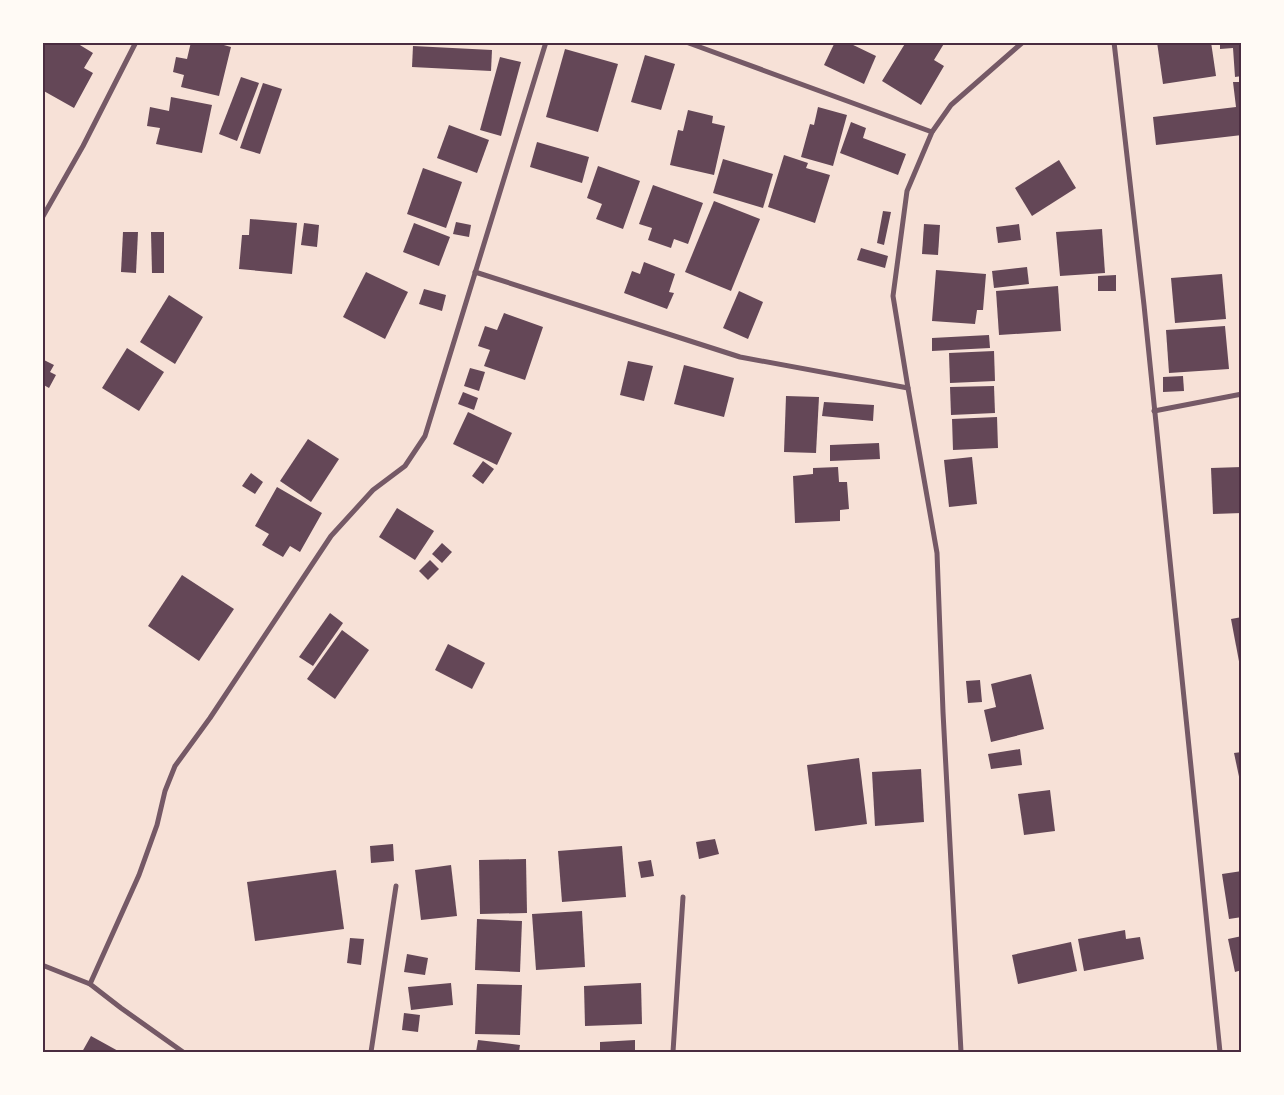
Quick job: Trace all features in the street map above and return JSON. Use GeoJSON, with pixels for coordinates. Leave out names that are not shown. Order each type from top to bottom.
{"type":"FeatureCollection","features":[{"type":"Feature","properties":{"kind":"street"},"geometry":{"type":"LineString","coordinates":[[42,218],[83,146],[136,42]]}},
{"type":"Feature","properties":{"kind":"street"},"geometry":{"type":"LineString","coordinates":[[90,984],[139,875],[157,826],[165,791],[175,766],[210,718],[331,536],[373,490],[405,466],[426,436],[546,42]]}},
{"type":"Feature","properties":{"kind":"street"},"geometry":{"type":"LineString","coordinates":[[686,42],[932,132]]}},
{"type":"Feature","properties":{"kind":"street"},"geometry":{"type":"LineString","coordinates":[[961,1052],[943,712],[937,553],[893,296],[907,190],[932,132],[951,105],[1023,42]]}},
{"type":"Feature","properties":{"kind":"street"},"geometry":{"type":"LineString","coordinates":[[1114,42],[1144,305],[1220,1052]]}},
{"type":"Feature","properties":{"kind":"street"},"geometry":{"type":"LineString","coordinates":[[475,272],[740,357],[908,388]]}},
{"type":"Feature","properties":{"kind":"street"},"geometry":{"type":"LineString","coordinates":[[1154,411],[1242,394]]}},
{"type":"Feature","properties":{"kind":"street"},"geometry":{"type":"LineString","coordinates":[[371,1052],[396,886]]}},
{"type":"Feature","properties":{"kind":"street"},"geometry":{"type":"LineString","coordinates":[[673,1052],[683,897]]}},
{"type":"Feature","properties":{"kind":"street"},"geometry":{"type":"LineString","coordinates":[[42,965],[90,984],[183,1052]]}},
{"type":"Feature","properties":{"kind":"building"},"geometry":{"type":"Polygon","coordinates":[[[43,42],[75,42],[93,53],[84,68],[93,73],[74,108],[42,90],[43,42]]]}},
{"type":"Feature","properties":{"kind":"building"},"geometry":{"type":"Polygon","coordinates":[[[191,42],[213,42],[231,47],[219,96],[181,87],[184,75],[173,72],[176,57],[187,59],[191,42]]]}},
{"type":"Feature","properties":{"kind":"building"},"geometry":{"type":"Polygon","coordinates":[[[835,42],[847,42],[876,56],[864,84],[824,65],[835,42]]]}},
{"type":"Feature","properties":{"kind":"building"},"geometry":{"type":"Polygon","coordinates":[[[906,42],[945,42],[934,60],[944,66],[921,105],[882,81],[906,42]]]}},
{"type":"Feature","properties":{"kind":"building"},"geometry":{"type":"Polygon","coordinates":[[[1157,42],[1211,42],[1216,76],[1163,84],[1157,42]]]}},
{"type":"Feature","properties":{"kind":"building"},"geometry":{"type":"Polygon","coordinates":[[[1220,42],[1242,42],[1242,76],[1235,77],[1233,48],[1220,49],[1220,42]]]}},
{"type":"Feature","properties":{"kind":"building"},"geometry":{"type":"Polygon","coordinates":[[[413,46],[492,50],[491,71],[412,67],[413,46]]]}},
{"type":"Feature","properties":{"kind":"building"},"geometry":{"type":"Polygon","coordinates":[[[565,49],[618,64],[598,132],[546,117],[565,49]]]}},
{"type":"Feature","properties":{"kind":"building"},"geometry":{"type":"Polygon","coordinates":[[[645,55],[675,64],[661,110],[631,102],[645,55]]]}},
{"type":"Feature","properties":{"kind":"building"},"geometry":{"type":"Polygon","coordinates":[[[500,57],[521,62],[501,136],[480,130],[500,57]]]}},
{"type":"Feature","properties":{"kind":"building"},"geometry":{"type":"Polygon","coordinates":[[[241,77],[259,83],[237,141],[219,134],[241,77]]]}},
{"type":"Feature","properties":{"kind":"building"},"geometry":{"type":"Polygon","coordinates":[[[1233,82],[1242,82],[1242,135],[1156,145],[1153,117],[1236,107],[1233,82]]]}},
{"type":"Feature","properties":{"kind":"building"},"geometry":{"type":"Polygon","coordinates":[[[263,83],[282,89],[260,154],[240,148],[263,83]]]}},
{"type":"Feature","properties":{"kind":"building"},"geometry":{"type":"Polygon","coordinates":[[[171,97],[212,105],[202,153],[156,144],[160,128],[147,126],[150,107],[169,111],[171,97]]]}},
{"type":"Feature","properties":{"kind":"building"},"geometry":{"type":"Polygon","coordinates":[[[818,107],[847,115],[833,166],[801,157],[810,124],[814,125],[818,107]]]}},
{"type":"Feature","properties":{"kind":"building"},"geometry":{"type":"Polygon","coordinates":[[[688,110],[713,116],[712,123],[725,126],[714,175],[670,165],[678,130],[683,131],[688,110]]]}},
{"type":"Feature","properties":{"kind":"building"},"geometry":{"type":"Polygon","coordinates":[[[851,122],[866,128],[863,138],[906,154],[898,175],[840,153],[851,122]]]}},
{"type":"Feature","properties":{"kind":"building"},"geometry":{"type":"Polygon","coordinates":[[[449,125],[489,140],[477,173],[437,158],[449,125]]]}},
{"type":"Feature","properties":{"kind":"building"},"geometry":{"type":"Polygon","coordinates":[[[537,142],[589,157],[582,183],[530,167],[537,142]]]}},
{"type":"Feature","properties":{"kind":"building"},"geometry":{"type":"Polygon","coordinates":[[[784,155],[808,163],[806,168],[830,175],[815,223],[768,207],[784,155]]]}},
{"type":"Feature","properties":{"kind":"building"},"geometry":{"type":"Polygon","coordinates":[[[723,159],[773,174],[763,208],[713,193],[723,159]]]}},
{"type":"Feature","properties":{"kind":"building"},"geometry":{"type":"Polygon","coordinates":[[[1059,160],[1076,188],[1032,216],[1015,188],[1059,160]]]}},
{"type":"Feature","properties":{"kind":"building"},"geometry":{"type":"Polygon","coordinates":[[[598,166],[640,181],[623,229],[596,219],[602,204],[587,198],[598,166]]]}},
{"type":"Feature","properties":{"kind":"building"},"geometry":{"type":"Polygon","coordinates":[[[423,168],[462,182],[446,228],[407,214],[423,168]]]}},
{"type":"Feature","properties":{"kind":"building"},"geometry":{"type":"Polygon","coordinates":[[[653,185],[703,203],[688,244],[674,239],[671,248],[648,240],[652,228],[639,224],[653,185]]]}},
{"type":"Feature","properties":{"kind":"building"},"geometry":{"type":"Polygon","coordinates":[[[714,201],[760,219],[731,291],[685,272],[714,201]]]}},
{"type":"Feature","properties":{"kind":"building"},"geometry":{"type":"Polygon","coordinates":[[[883,211],[891,212],[884,245],[877,243],[883,211]]]}},
{"type":"Feature","properties":{"kind":"building"},"geometry":{"type":"Polygon","coordinates":[[[250,219],[297,223],[292,274],[239,269],[242,235],[249,235],[250,219]]]}},
{"type":"Feature","properties":{"kind":"building"},"geometry":{"type":"Polygon","coordinates":[[[456,222],[471,225],[469,237],[453,234],[456,222]]]}},
{"type":"Feature","properties":{"kind":"building"},"geometry":{"type":"Polygon","coordinates":[[[304,223],[319,225],[317,247],[301,245],[304,223]]]}},
{"type":"Feature","properties":{"kind":"building"},"geometry":{"type":"Polygon","coordinates":[[[414,223],[450,237],[439,266],[403,252],[414,223]]]}},
{"type":"Feature","properties":{"kind":"building"},"geometry":{"type":"Polygon","coordinates":[[[924,224],[940,225],[938,255],[922,254],[924,224]]]}},
{"type":"Feature","properties":{"kind":"building"},"geometry":{"type":"Polygon","coordinates":[[[1019,224],[1021,240],[998,243],[996,227],[1019,224]]]}},
{"type":"Feature","properties":{"kind":"building"},"geometry":{"type":"Polygon","coordinates":[[[1102,229],[1105,273],[1060,276],[1056,232],[1102,229]]]}},
{"type":"Feature","properties":{"kind":"building"},"geometry":{"type":"Polygon","coordinates":[[[123,232],[138,232],[136,273],[121,272],[123,232]]]}},
{"type":"Feature","properties":{"kind":"building"},"geometry":{"type":"Polygon","coordinates":[[[151,232],[164,232],[164,273],[152,273],[151,232]]]}},
{"type":"Feature","properties":{"kind":"building"},"geometry":{"type":"Polygon","coordinates":[[[861,248],[888,256],[885,268],[857,260],[861,248]]]}},
{"type":"Feature","properties":{"kind":"building"},"geometry":{"type":"Polygon","coordinates":[[[644,262],[675,274],[669,292],[674,293],[667,309],[624,293],[632,271],[640,274],[644,262]]]}},
{"type":"Feature","properties":{"kind":"building"},"geometry":{"type":"Polygon","coordinates":[[[1027,267],[1029,284],[994,288],[992,271],[1027,267]]]}},
{"type":"Feature","properties":{"kind":"building"},"geometry":{"type":"Polygon","coordinates":[[[936,270],[986,274],[983,310],[977,310],[975,324],[932,321],[936,270]]]}},
{"type":"Feature","properties":{"kind":"building"},"geometry":{"type":"Polygon","coordinates":[[[366,272],[408,292],[385,339],[343,317],[366,272]]]}},
{"type":"Feature","properties":{"kind":"building"},"geometry":{"type":"Polygon","coordinates":[[[1222,274],[1226,319],[1175,323],[1171,278],[1222,274]]]}},
{"type":"Feature","properties":{"kind":"building"},"geometry":{"type":"Polygon","coordinates":[[[1116,275],[1116,291],[1098,291],[1098,276],[1116,275]]]}},
{"type":"Feature","properties":{"kind":"building"},"geometry":{"type":"Polygon","coordinates":[[[1058,286],[1061,331],[999,335],[996,291],[1058,286]]]}},
{"type":"Feature","properties":{"kind":"building"},"geometry":{"type":"Polygon","coordinates":[[[424,289],[446,295],[442,311],[419,304],[424,289]]]}},
{"type":"Feature","properties":{"kind":"building"},"geometry":{"type":"Polygon","coordinates":[[[739,291],[763,302],[748,339],[723,328],[739,291]]]}},
{"type":"Feature","properties":{"kind":"building"},"geometry":{"type":"Polygon","coordinates":[[[169,295],[203,317],[175,364],[140,342],[169,295]]]}},
{"type":"Feature","properties":{"kind":"building"},"geometry":{"type":"Polygon","coordinates":[[[504,313],[543,327],[525,380],[484,366],[490,350],[478,346],[485,326],[497,330],[504,313]]]}},
{"type":"Feature","properties":{"kind":"building"},"geometry":{"type":"Polygon","coordinates":[[[1225,326],[1229,369],[1169,373],[1166,330],[1225,326]]]}},
{"type":"Feature","properties":{"kind":"building"},"geometry":{"type":"Polygon","coordinates":[[[989,335],[990,348],[932,351],[932,338],[989,335]]]}},
{"type":"Feature","properties":{"kind":"building"},"geometry":{"type":"Polygon","coordinates":[[[127,348],[164,372],[139,411],[102,388],[127,348]]]}},
{"type":"Feature","properties":{"kind":"building"},"geometry":{"type":"Polygon","coordinates":[[[994,351],[995,381],[950,383],[949,353],[994,351]]]}},
{"type":"Feature","properties":{"kind":"building"},"geometry":{"type":"Polygon","coordinates":[[[42,359],[54,365],[50,372],[56,375],[49,388],[42,384],[42,359]]]}},
{"type":"Feature","properties":{"kind":"building"},"geometry":{"type":"Polygon","coordinates":[[[628,361],[653,366],[644,401],[620,395],[628,361]]]}},
{"type":"Feature","properties":{"kind":"building"},"geometry":{"type":"Polygon","coordinates":[[[684,365],[734,378],[724,417],[674,404],[684,365]]]}},
{"type":"Feature","properties":{"kind":"building"},"geometry":{"type":"Polygon","coordinates":[[[470,368],[485,372],[479,391],[464,386],[470,368]]]}},
{"type":"Feature","properties":{"kind":"building"},"geometry":{"type":"Polygon","coordinates":[[[1183,376],[1184,391],[1163,392],[1163,377],[1183,376]]]}},
{"type":"Feature","properties":{"kind":"building"},"geometry":{"type":"Polygon","coordinates":[[[994,386],[995,413],[951,415],[950,387],[994,386]]]}},
{"type":"Feature","properties":{"kind":"building"},"geometry":{"type":"Polygon","coordinates":[[[463,392],[478,398],[474,410],[458,404],[463,392]]]}},
{"type":"Feature","properties":{"kind":"building"},"geometry":{"type":"Polygon","coordinates":[[[786,396],[819,397],[816,453],[784,452],[786,396]]]}},
{"type":"Feature","properties":{"kind":"building"},"geometry":{"type":"Polygon","coordinates":[[[824,402],[874,405],[873,421],[822,416],[824,402]]]}},
{"type":"Feature","properties":{"kind":"building"},"geometry":{"type":"Polygon","coordinates":[[[468,412],[512,433],[497,465],[453,444],[468,412]]]}},
{"type":"Feature","properties":{"kind":"building"},"geometry":{"type":"Polygon","coordinates":[[[997,417],[998,448],[953,450],[952,419],[997,417]]]}},
{"type":"Feature","properties":{"kind":"building"},"geometry":{"type":"Polygon","coordinates":[[[308,439],[339,459],[311,502],[280,481],[308,439]]]}},
{"type":"Feature","properties":{"kind":"building"},"geometry":{"type":"Polygon","coordinates":[[[879,443],[880,459],[830,461],[830,445],[879,443]]]}},
{"type":"Feature","properties":{"kind":"building"},"geometry":{"type":"Polygon","coordinates":[[[972,457],[977,504],[949,507],[944,460],[972,457]]]}},
{"type":"Feature","properties":{"kind":"building"},"geometry":{"type":"Polygon","coordinates":[[[483,461],[494,469],[483,484],[472,476],[483,461]]]}},
{"type":"Feature","properties":{"kind":"building"},"geometry":{"type":"Polygon","coordinates":[[[838,467],[839,482],[847,482],[849,509],[840,510],[840,521],[795,523],[793,476],[813,474],[813,468],[838,467]]]}},
{"type":"Feature","properties":{"kind":"building"},"geometry":{"type":"Polygon","coordinates":[[[1242,467],[1242,513],[1213,514],[1211,468],[1242,467]]]}},
{"type":"Feature","properties":{"kind":"building"},"geometry":{"type":"Polygon","coordinates":[[[251,473],[263,482],[255,494],[242,486],[251,473]]]}},
{"type":"Feature","properties":{"kind":"building"},"geometry":{"type":"Polygon","coordinates":[[[277,487],[322,513],[300,552],[290,546],[283,557],[262,545],[269,534],[255,526],[277,487]]]}},
{"type":"Feature","properties":{"kind":"building"},"geometry":{"type":"Polygon","coordinates":[[[397,508],[434,531],[415,560],[379,537],[397,508]]]}},
{"type":"Feature","properties":{"kind":"building"},"geometry":{"type":"Polygon","coordinates":[[[442,543],[452,552],[442,563],[432,554],[442,543]]]}},
{"type":"Feature","properties":{"kind":"building"},"geometry":{"type":"Polygon","coordinates":[[[430,560],[439,569],[428,580],[419,571],[430,560]]]}},
{"type":"Feature","properties":{"kind":"building"},"geometry":{"type":"Polygon","coordinates":[[[182,575],[234,609],[199,661],[148,626],[182,575]]]}},
{"type":"Feature","properties":{"kind":"building"},"geometry":{"type":"Polygon","coordinates":[[[330,613],[343,623],[313,666],[299,657],[330,613]]]}},
{"type":"Feature","properties":{"kind":"building"},"geometry":{"type":"Polygon","coordinates":[[[1242,617],[1242,672],[1241,672],[1231,619],[1242,617]]]}},
{"type":"Feature","properties":{"kind":"building"},"geometry":{"type":"Polygon","coordinates":[[[342,630],[369,650],[335,699],[307,679],[342,630]]]}},
{"type":"Feature","properties":{"kind":"building"},"geometry":{"type":"Polygon","coordinates":[[[448,644],[485,663],[472,689],[435,670],[448,644]]]}},
{"type":"Feature","properties":{"kind":"building"},"geometry":{"type":"Polygon","coordinates":[[[1031,674],[1044,729],[991,742],[984,710],[996,707],[991,684],[1031,674]]]}},
{"type":"Feature","properties":{"kind":"building"},"geometry":{"type":"Polygon","coordinates":[[[980,680],[982,702],[968,703],[966,681],[980,680]]]}},
{"type":"Feature","properties":{"kind":"building"},"geometry":{"type":"Polygon","coordinates":[[[1020,749],[1022,765],[991,769],[988,754],[1020,749]]]}},
{"type":"Feature","properties":{"kind":"building"},"geometry":{"type":"Polygon","coordinates":[[[1242,752],[1242,785],[1241,786],[1234,753],[1242,752]]]}},
{"type":"Feature","properties":{"kind":"building"},"geometry":{"type":"Polygon","coordinates":[[[859,758],[867,824],[815,831],[807,765],[859,758]]]}},
{"type":"Feature","properties":{"kind":"building"},"geometry":{"type":"Polygon","coordinates":[[[921,769],[924,822],[875,826],[872,772],[921,769]]]}},
{"type":"Feature","properties":{"kind":"building"},"geometry":{"type":"Polygon","coordinates":[[[1050,790],[1055,831],[1024,835],[1018,794],[1050,790]]]}},
{"type":"Feature","properties":{"kind":"building"},"geometry":{"type":"Polygon","coordinates":[[[715,839],[719,854],[699,859],[696,842],[715,839]]]}},
{"type":"Feature","properties":{"kind":"building"},"geometry":{"type":"Polygon","coordinates":[[[393,844],[394,861],[371,863],[370,846],[393,844]]]}},
{"type":"Feature","properties":{"kind":"building"},"geometry":{"type":"Polygon","coordinates":[[[622,846],[626,897],[562,902],[558,851],[622,846]]]}},
{"type":"Feature","properties":{"kind":"building"},"geometry":{"type":"Polygon","coordinates":[[[526,859],[527,913],[480,914],[479,860],[526,859]]]}},
{"type":"Feature","properties":{"kind":"building"},"geometry":{"type":"Polygon","coordinates":[[[651,860],[654,876],[641,878],[638,862],[651,860]]]}},
{"type":"Feature","properties":{"kind":"building"},"geometry":{"type":"Polygon","coordinates":[[[451,865],[457,916],[421,920],[415,870],[451,865]]]}},
{"type":"Feature","properties":{"kind":"building"},"geometry":{"type":"Polygon","coordinates":[[[336,870],[344,929],[255,941],[247,882],[336,870]]]}},
{"type":"Feature","properties":{"kind":"building"},"geometry":{"type":"Polygon","coordinates":[[[1242,871],[1242,917],[1229,919],[1222,874],[1242,871]]]}},
{"type":"Feature","properties":{"kind":"building"},"geometry":{"type":"Polygon","coordinates":[[[582,911],[585,967],[536,970],[532,914],[582,911]]]}},
{"type":"Feature","properties":{"kind":"building"},"geometry":{"type":"Polygon","coordinates":[[[477,919],[522,921],[520,972],[475,970],[477,919]]]}},
{"type":"Feature","properties":{"kind":"building"},"geometry":{"type":"Polygon","coordinates":[[[1125,930],[1126,939],[1140,937],[1144,959],[1084,971],[1078,939],[1125,930]]]}},
{"type":"Feature","properties":{"kind":"building"},"geometry":{"type":"Polygon","coordinates":[[[1242,936],[1242,970],[1235,972],[1228,939],[1242,936]]]}},
{"type":"Feature","properties":{"kind":"building"},"geometry":{"type":"Polygon","coordinates":[[[350,938],[364,939],[361,965],[347,963],[350,938]]]}},
{"type":"Feature","properties":{"kind":"building"},"geometry":{"type":"Polygon","coordinates":[[[1071,942],[1077,971],[1018,984],[1012,955],[1071,942]]]}},
{"type":"Feature","properties":{"kind":"building"},"geometry":{"type":"Polygon","coordinates":[[[407,954],[428,958],[425,975],[404,972],[407,954]]]}},
{"type":"Feature","properties":{"kind":"building"},"geometry":{"type":"Polygon","coordinates":[[[451,983],[453,1005],[411,1010],[408,987],[451,983]]]}},
{"type":"Feature","properties":{"kind":"building"},"geometry":{"type":"Polygon","coordinates":[[[641,983],[642,1024],[585,1026],[584,986],[641,983]]]}},
{"type":"Feature","properties":{"kind":"building"},"geometry":{"type":"Polygon","coordinates":[[[477,984],[522,985],[520,1035],[475,1034],[477,984]]]}},
{"type":"Feature","properties":{"kind":"building"},"geometry":{"type":"Polygon","coordinates":[[[404,1013],[420,1015],[418,1032],[402,1030],[404,1013]]]}},
{"type":"Feature","properties":{"kind":"building"},"geometry":{"type":"Polygon","coordinates":[[[91,1036],[120,1052],[82,1052],[91,1036]]]}},
{"type":"Feature","properties":{"kind":"building"},"geometry":{"type":"Polygon","coordinates":[[[478,1040],[520,1045],[519,1052],[476,1052],[478,1040]]]}},
{"type":"Feature","properties":{"kind":"building"},"geometry":{"type":"Polygon","coordinates":[[[635,1040],[635,1052],[600,1052],[600,1042],[635,1040]]]}}]}
